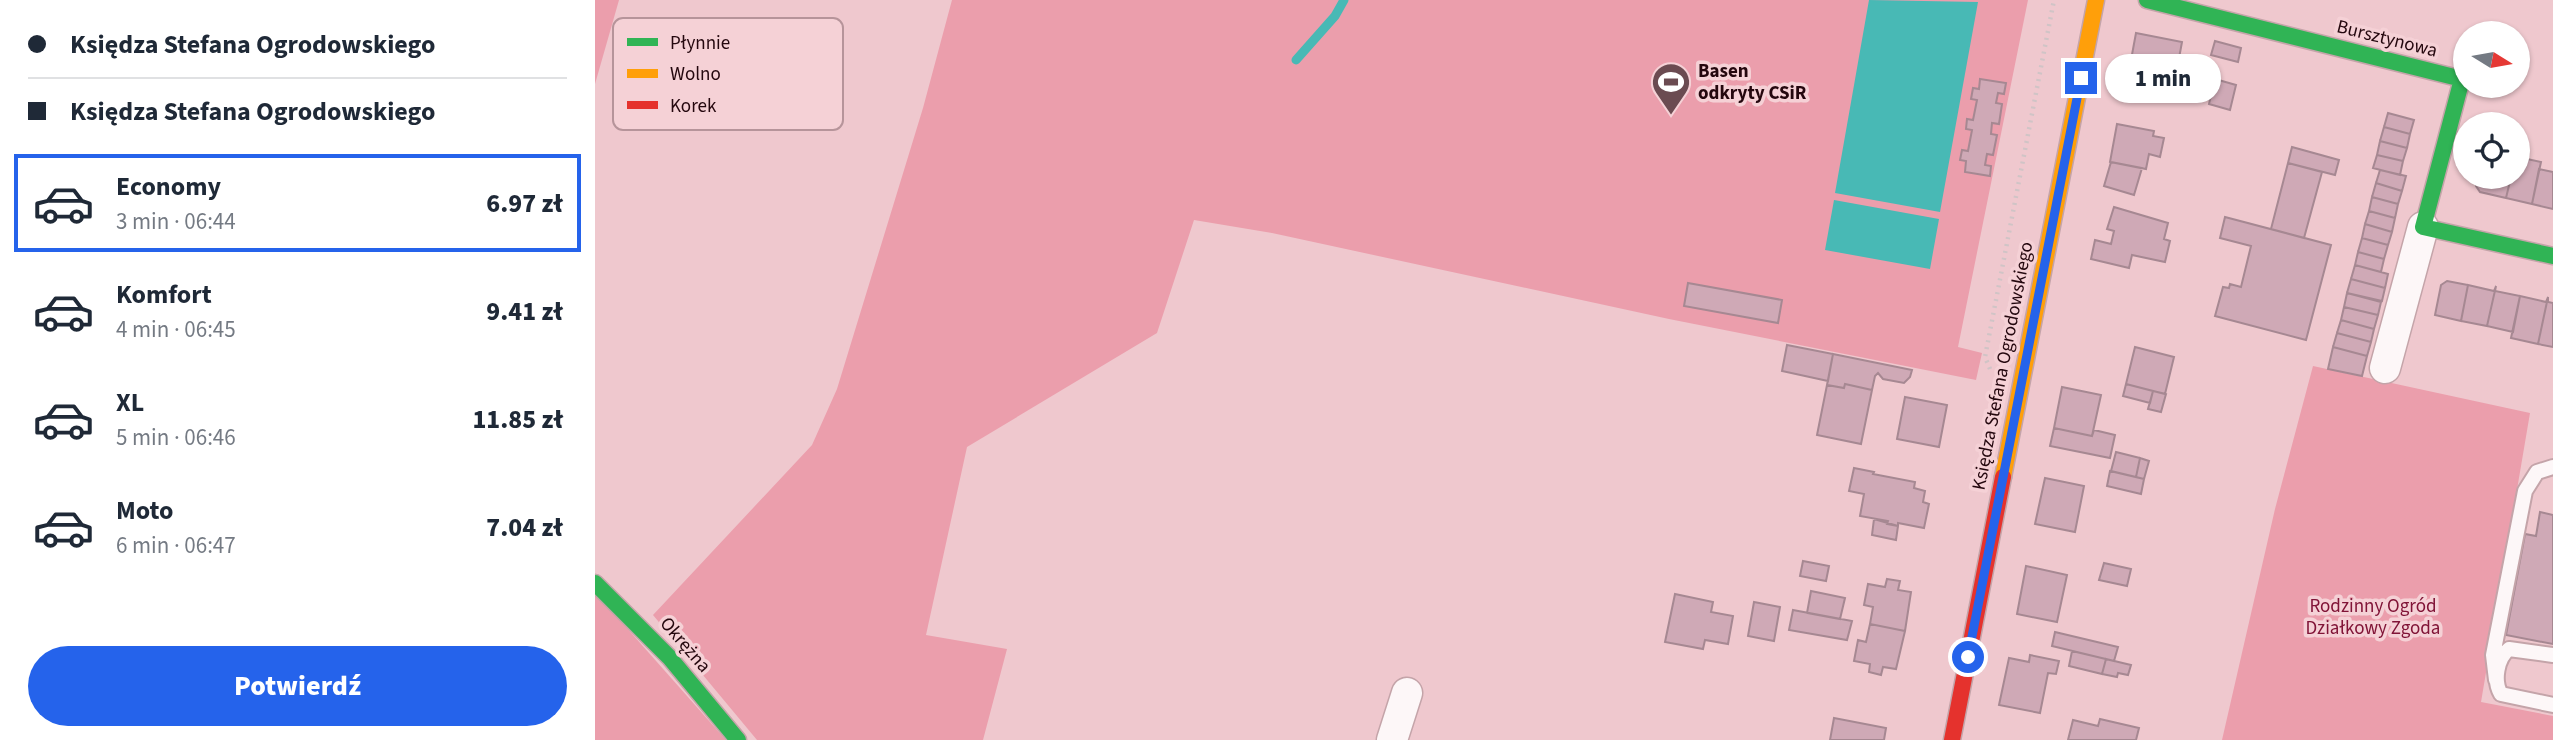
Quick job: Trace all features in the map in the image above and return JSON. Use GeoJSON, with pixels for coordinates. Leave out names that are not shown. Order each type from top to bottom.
{"type":"FeatureCollection","features":[{"type":"Feature","properties":{"kind":"street","name":"Księdza Stefana Ogrodowskiego"},"geometry":{"type":"LineString","coordinates":[[1952,740],[2096,0]]}},
{"type":"Feature","properties":{"kind":"street","name":"Bursztynowa"},"geometry":{"type":"LineString","coordinates":[[2147,0],[2462,79],[2423,227]]}},
{"type":"Feature","properties":{"kind":"street"},"geometry":{"type":"LineString","coordinates":[[2385,368],[2423,227],[2553,256]]}},
{"type":"Feature","properties":{"kind":"street","name":"Okrężna"},"geometry":{"type":"LineString","coordinates":[[595,583],[669,657],[738,740]]}},
{"type":"Feature","properties":{"kind":"street"},"geometry":{"type":"LineString","coordinates":[[1392,740],[1407,693]]}},
{"type":"Feature","properties":{"kind":"lane"},"geometry":{"type":"LineString","coordinates":[[2553,467],[2537,472],[2525,491],[2493,654],[2497,688],[2501,694],[2553,705]]}},
{"type":"Feature","properties":{"kind":"lane"},"geometry":{"type":"LineString","coordinates":[[2496,680],[2500,661],[2509,649],[2553,655]]}},
{"type":"Feature","properties":{"kind":"green space"},"geometry":{"type":"Polygon","coordinates":[[[595,0],[619,0],[613,18],[595,84],[595,0]]]}},
{"type":"Feature","properties":{"kind":"green space"},"geometry":{"type":"Polygon","coordinates":[[[952,0],[2028,0],[1958,347],[1982,353],[1976,380],[1669,319],[1272,233],[1194,220],[1157,333],[967,447],[926,635],[1007,649],[983,740],[757,740],[653,615],[812,445],[837,389],[923,108],[952,0]]]}},
{"type":"Feature","properties":{"kind":"green space","name":"Rodzinny Ogród Działkowy Zgoda"},"geometry":{"type":"Polygon","coordinates":[[[2313,366],[2530,413],[2481,702],[2553,716],[2553,740],[2222,740],[2275,509],[2313,366]]]}},
{"type":"Feature","properties":{"kind":"green space"},"geometry":{"type":"Polygon","coordinates":[[[595,592],[726,740],[595,740],[595,592]]]}},
{"type":"Feature","properties":{"kind":"water"},"geometry":{"type":"Polygon","coordinates":[[[1869,0],[1978,2],[1940,212],[1835,193],[1869,0]]]}},
{"type":"Feature","properties":{"kind":"water"},"geometry":{"type":"Polygon","coordinates":[[[1834,200],[1939,219],[1930,269],[1825,250],[1834,200]]]}},
{"type":"Feature","properties":{"kind":"building"},"geometry":{"type":"Polygon","coordinates":[[[2136,33],[2182,42],[2177,69],[2131,60],[2136,33]]]}},
{"type":"Feature","properties":{"kind":"building"},"geometry":{"type":"Polygon","coordinates":[[[2215,41],[2241,48],[2238,62],[2211,55],[2215,41]]]}},
{"type":"Feature","properties":{"kind":"building"},"geometry":{"type":"Polygon","coordinates":[[[2131,60],[2177,69],[2171,97],[2125,88],[2131,60]]]}},
{"type":"Feature","properties":{"kind":"building"},"geometry":{"type":"Polygon","coordinates":[[[1980,79],[2006,83],[2004,94],[1998,93],[1996,103],[2002,104],[1999,124],[1992,123],[1991,134],[1997,135],[1993,155],[1987,154],[1985,165],[1991,166],[1990,176],[1965,172],[1966,161],[1960,160],[1962,150],[1968,151],[1972,130],[1966,129],[1967,119],[1973,120],[1977,100],[1971,99],[1973,88],[1979,89],[1980,79]]]}},
{"type":"Feature","properties":{"kind":"building"},"geometry":{"type":"Polygon","coordinates":[[[2215,79],[2236,85],[2230,110],[2209,104],[2215,79]]]}},
{"type":"Feature","properties":{"kind":"building"},"geometry":{"type":"Polygon","coordinates":[[[2388,113],[2414,120],[2410,134],[2384,127],[2388,113]]]}},
{"type":"Feature","properties":{"kind":"building"},"geometry":{"type":"Polygon","coordinates":[[[2117,124],[2154,131],[2153,136],[2164,138],[2160,157],[2149,154],[2146,169],[2110,162],[2117,124]]]}},
{"type":"Feature","properties":{"kind":"building"},"geometry":{"type":"Polygon","coordinates":[[[2384,127],[2410,134],[2407,148],[2380,141],[2384,127]]]}},
{"type":"Feature","properties":{"kind":"building"},"geometry":{"type":"Polygon","coordinates":[[[2380,141],[2407,148],[2403,161],[2377,155],[2380,141]]]}},
{"type":"Feature","properties":{"kind":"building"},"geometry":{"type":"Polygon","coordinates":[[[2292,147],[2339,160],[2335,175],[2288,163],[2292,147]]]}},
{"type":"Feature","properties":{"kind":"building"},"geometry":{"type":"Polygon","coordinates":[[[2377,155],[2403,161],[2400,175],[2373,168],[2377,155]]]}},
{"type":"Feature","properties":{"kind":"building"},"geometry":{"type":"Polygon","coordinates":[[[2530,160],[2541,162],[2532,204],[2506,198],[2508,189],[2530,189],[2530,160]]]}},
{"type":"Feature","properties":{"kind":"building"},"geometry":{"type":"Polygon","coordinates":[[[2111,162],[2142,168],[2134,195],[2104,186],[2111,162]]]}},
{"type":"Feature","properties":{"kind":"building"},"geometry":{"type":"Polygon","coordinates":[[[2288,163],[2322,172],[2304,238],[2271,229],[2288,163]]]}},
{"type":"Feature","properties":{"kind":"building"},"geometry":{"type":"Polygon","coordinates":[[[2539,169],[2553,172],[2553,209],[2532,204],[2539,169]]]}},
{"type":"Feature","properties":{"kind":"building"},"geometry":{"type":"Polygon","coordinates":[[[2380,170],[2406,176],[2402,191],[2376,183],[2380,170]]]}},
{"type":"Feature","properties":{"kind":"building"},"geometry":{"type":"Polygon","coordinates":[[[2376,183],[2402,191],[2398,204],[2372,197],[2376,183]]]}},
{"type":"Feature","properties":{"kind":"building"},"geometry":{"type":"Polygon","coordinates":[[[2478,189],[2508,189],[2506,198],[2480,192],[2478,189]]]}},
{"type":"Feature","properties":{"kind":"building"},"geometry":{"type":"Polygon","coordinates":[[[2372,197],[2398,204],[2395,218],[2369,211],[2372,197]]]}},
{"type":"Feature","properties":{"kind":"building"},"geometry":{"type":"Polygon","coordinates":[[[2114,207],[2168,223],[2164,239],[2170,241],[2165,262],[2132,255],[2129,268],[2091,259],[2095,240],[2111,244],[2114,231],[2107,229],[2114,207]]]}},
{"type":"Feature","properties":{"kind":"building"},"geometry":{"type":"Polygon","coordinates":[[[2369,211],[2395,218],[2392,232],[2365,224],[2369,211]]]}},
{"type":"Feature","properties":{"kind":"building"},"geometry":{"type":"Polygon","coordinates":[[[2225,217],[2331,245],[2306,340],[2215,316],[2223,287],[2229,288],[2230,284],[2241,287],[2251,246],[2220,238],[2225,217]]]}},
{"type":"Feature","properties":{"kind":"building"},"geometry":{"type":"Polygon","coordinates":[[[2365,224],[2392,232],[2388,245],[2362,238],[2365,224]]]}},
{"type":"Feature","properties":{"kind":"building"},"geometry":{"type":"Polygon","coordinates":[[[2362,238],[2388,245],[2384,259],[2358,252],[2362,238]]]}},
{"type":"Feature","properties":{"kind":"building"},"geometry":{"type":"Polygon","coordinates":[[[2358,252],[2384,259],[2381,272],[2355,265],[2358,252]]]}},
{"type":"Feature","properties":{"kind":"building"},"geometry":{"type":"Polygon","coordinates":[[[2355,265],[2388,274],[2385,288],[2351,279],[2355,265]]]}},
{"type":"Feature","properties":{"kind":"building"},"geometry":{"type":"Polygon","coordinates":[[[2351,279],[2385,288],[2382,301],[2347,293],[2351,279]]]}},
{"type":"Feature","properties":{"kind":"building"},"geometry":{"type":"Polygon","coordinates":[[[2447,281],[2468,285],[2461,321],[2435,315],[2441,285],[2447,281]]]}},
{"type":"Feature","properties":{"kind":"building"},"geometry":{"type":"Polygon","coordinates":[[[1688,283],[1782,300],[1778,323],[1684,306],[1688,283]]]}},
{"type":"Feature","properties":{"kind":"building"},"geometry":{"type":"Polygon","coordinates":[[[2468,285],[2494,291],[2496,286],[2487,326],[2461,321],[2468,285]]]}},
{"type":"Feature","properties":{"kind":"building"},"geometry":{"type":"Polygon","coordinates":[[[2496,286],[2495,291],[2520,296],[2513,332],[2487,326],[2496,286]]]}},
{"type":"Feature","properties":{"kind":"building"},"geometry":{"type":"Polygon","coordinates":[[[2347,293],[2381,302],[2378,315],[2344,307],[2347,293]]]}},
{"type":"Feature","properties":{"kind":"building"},"geometry":{"type":"Polygon","coordinates":[[[2520,296],[2546,302],[2548,297],[2538,344],[2511,338],[2520,296]]]}},
{"type":"Feature","properties":{"kind":"building"},"geometry":{"type":"Polygon","coordinates":[[[2548,297],[2548,302],[2553,303],[2553,347],[2538,344],[2548,297]]]}},
{"type":"Feature","properties":{"kind":"building"},"geometry":{"type":"Polygon","coordinates":[[[2344,307],[2378,315],[2374,329],[2341,320],[2344,307]]]}},
{"type":"Feature","properties":{"kind":"building"},"geometry":{"type":"Polygon","coordinates":[[[2341,320],[2374,329],[2371,342],[2337,333],[2341,320]]]}},
{"type":"Feature","properties":{"kind":"building"},"geometry":{"type":"Polygon","coordinates":[[[2337,333],[2371,342],[2367,356],[2333,347],[2337,333]]]}},
{"type":"Feature","properties":{"kind":"building"},"geometry":{"type":"Polygon","coordinates":[[[1787,345],[1833,354],[1828,381],[1782,371],[1787,345]]]}},
{"type":"Feature","properties":{"kind":"building"},"geometry":{"type":"Polygon","coordinates":[[[2135,347],[2174,357],[2165,394],[2126,384],[2135,347]]]}},
{"type":"Feature","properties":{"kind":"building"},"geometry":{"type":"Polygon","coordinates":[[[2333,347],[2367,356],[2362,376],[2328,369],[2333,347]]]}},
{"type":"Feature","properties":{"kind":"building"},"geometry":{"type":"Polygon","coordinates":[[[1833,354],[1912,370],[1904,383],[1883,379],[1878,373],[1872,390],[1845,384],[1844,388],[1827,385],[1833,354]]]}},
{"type":"Feature","properties":{"kind":"building"},"geometry":{"type":"Polygon","coordinates":[[[1845,384],[1872,390],[1861,444],[1817,435],[1827,385],[1844,388],[1845,384]]]}},
{"type":"Feature","properties":{"kind":"building"},"geometry":{"type":"Polygon","coordinates":[[[2126,384],[2153,391],[2150,403],[2123,396],[2126,384]]]}},
{"type":"Feature","properties":{"kind":"building"},"geometry":{"type":"Polygon","coordinates":[[[2062,387],[2101,395],[2092,436],[2054,428],[2062,387]]]}},
{"type":"Feature","properties":{"kind":"building"},"geometry":{"type":"Polygon","coordinates":[[[2153,391],[2166,394],[2161,412],[2148,409],[2153,391]]]}},
{"type":"Feature","properties":{"kind":"building"},"geometry":{"type":"Polygon","coordinates":[[[1905,397],[1947,405],[1939,447],[1897,439],[1905,397]]]}},
{"type":"Feature","properties":{"kind":"building"},"geometry":{"type":"Polygon","coordinates":[[[2054,428],[2092,436],[2094,430],[2115,435],[2110,458],[2050,446],[2054,428]]]}},
{"type":"Feature","properties":{"kind":"building"},"geometry":{"type":"Polygon","coordinates":[[[2116,452],[2140,458],[2136,477],[2111,471],[2116,452]]]}},
{"type":"Feature","properties":{"kind":"building"},"geometry":{"type":"Polygon","coordinates":[[[2140,458],[2149,461],[2144,479],[2136,477],[2140,458]]]}},
{"type":"Feature","properties":{"kind":"building"},"geometry":{"type":"Polygon","coordinates":[[[1854,468],[1915,482],[1914,488],[1925,491],[1923,502],[1929,504],[1924,528],[1898,523],[1898,526],[1887,524],[1888,521],[1860,516],[1864,494],[1849,491],[1854,468]]]}},
{"type":"Feature","properties":{"kind":"building"},"geometry":{"type":"Polygon","coordinates":[[[2110,471],[2144,479],[2141,494],[2107,486],[2110,471]]]}},
{"type":"Feature","properties":{"kind":"building"},"geometry":{"type":"Polygon","coordinates":[[[2045,478],[2084,486],[2075,532],[2035,524],[2045,478]]]}},
{"type":"Feature","properties":{"kind":"building"},"geometry":{"type":"Polygon","coordinates":[[[2540,512],[2553,515],[2553,644],[2506,635],[2525,534],[2536,536],[2540,512]]]}},
{"type":"Feature","properties":{"kind":"building"},"geometry":{"type":"Polygon","coordinates":[[[1874,519],[1898,526],[1896,540],[1872,535],[1874,519]]]}},
{"type":"Feature","properties":{"kind":"building"},"geometry":{"type":"Polygon","coordinates":[[[1803,561],[1829,566],[1826,581],[1800,576],[1803,561]]]}},
{"type":"Feature","properties":{"kind":"building"},"geometry":{"type":"Polygon","coordinates":[[[2104,563],[2131,569],[2127,586],[2099,580],[2104,563]]]}},
{"type":"Feature","properties":{"kind":"building"},"geometry":{"type":"Polygon","coordinates":[[[2026,566],[2067,575],[2057,622],[2017,614],[2026,566]]]}},
{"type":"Feature","properties":{"kind":"building"},"geometry":{"type":"Polygon","coordinates":[[[1887,579],[1900,581],[1898,590],[1911,592],[1905,631],[1870,624],[1873,607],[1864,605],[1868,584],[1885,587],[1887,579]]]}},
{"type":"Feature","properties":{"kind":"building"},"geometry":{"type":"Polygon","coordinates":[[[1811,591],[1845,598],[1840,619],[1807,613],[1811,591]]]}},
{"type":"Feature","properties":{"kind":"building"},"geometry":{"type":"Polygon","coordinates":[[[1675,594],[1713,602],[1711,612],[1733,616],[1728,644],[1705,640],[1703,649],[1665,642],[1675,594]]]}},
{"type":"Feature","properties":{"kind":"building"},"geometry":{"type":"Polygon","coordinates":[[[1754,602],[1780,607],[1774,641],[1748,636],[1754,602]]]}},
{"type":"Feature","properties":{"kind":"building"},"geometry":{"type":"Polygon","coordinates":[[[1793,610],[1852,621],[1847,640],[1789,630],[1793,610]]]}},
{"type":"Feature","properties":{"kind":"building"},"geometry":{"type":"Polygon","coordinates":[[[1870,624],[1905,631],[1896,669],[1883,667],[1881,675],[1869,672],[1870,664],[1854,661],[1858,640],[1866,642],[1870,624]]]}},
{"type":"Feature","properties":{"kind":"building"},"geometry":{"type":"Polygon","coordinates":[[[2055,632],[2118,647],[2114,661],[2052,646],[2055,632]]]}},
{"type":"Feature","properties":{"kind":"building"},"geometry":{"type":"Polygon","coordinates":[[[2072,651],[2106,659],[2102,674],[2069,666],[2072,651]]]}},
{"type":"Feature","properties":{"kind":"building"},"geometry":{"type":"Polygon","coordinates":[[[2030,655],[2059,661],[2056,674],[2048,673],[2040,713],[1999,705],[2009,658],[2029,662],[2030,655]]]}},
{"type":"Feature","properties":{"kind":"building"},"geometry":{"type":"Polygon","coordinates":[[[2106,659],[2131,665],[2128,675],[2118,673],[2117,677],[2102,674],[2106,659]]]}},
{"type":"Feature","properties":{"kind":"building"},"geometry":{"type":"Polygon","coordinates":[[[1834,718],[1886,728],[1884,740],[1830,740],[1834,718]]]}},
{"type":"Feature","properties":{"kind":"building"},"geometry":{"type":"Polygon","coordinates":[[[2100,719],[2139,728],[2136,740],[2068,740],[2073,720],[2098,726],[2100,719]]]}},
{"type":"Feature","properties":{"kind":"waterway"},"geometry":{"type":"LineString","coordinates":[[1296,60],[1335,16],[1344,0]]}},
{"type":"Feature","properties":{"kind":"traffic: fast"},"geometry":{"type":"LineString","coordinates":[[2147,0],[2462,79],[2423,227],[2553,256]]}},
{"type":"Feature","properties":{"kind":"traffic: fast"},"geometry":{"type":"LineString","coordinates":[[595,583],[669,657],[738,740]]}},
{"type":"Feature","properties":{"kind":"traffic: slow"},"geometry":{"type":"LineString","coordinates":[[2003,477],[2096,0]]}},
{"type":"Feature","properties":{"kind":"traffic: jam"},"geometry":{"type":"LineString","coordinates":[[1952,740],[2003,477]]}},
{"type":"Feature","properties":{"kind":"place","name":"Basen odkryty CSiR"},"geometry":{"type":"Point","coordinates":[1671,116]}},
{"type":"Feature","properties":{"kind":"route"},"geometry":{"type":"LineString","coordinates":[[1968,657],[2081,78]]}}]}
